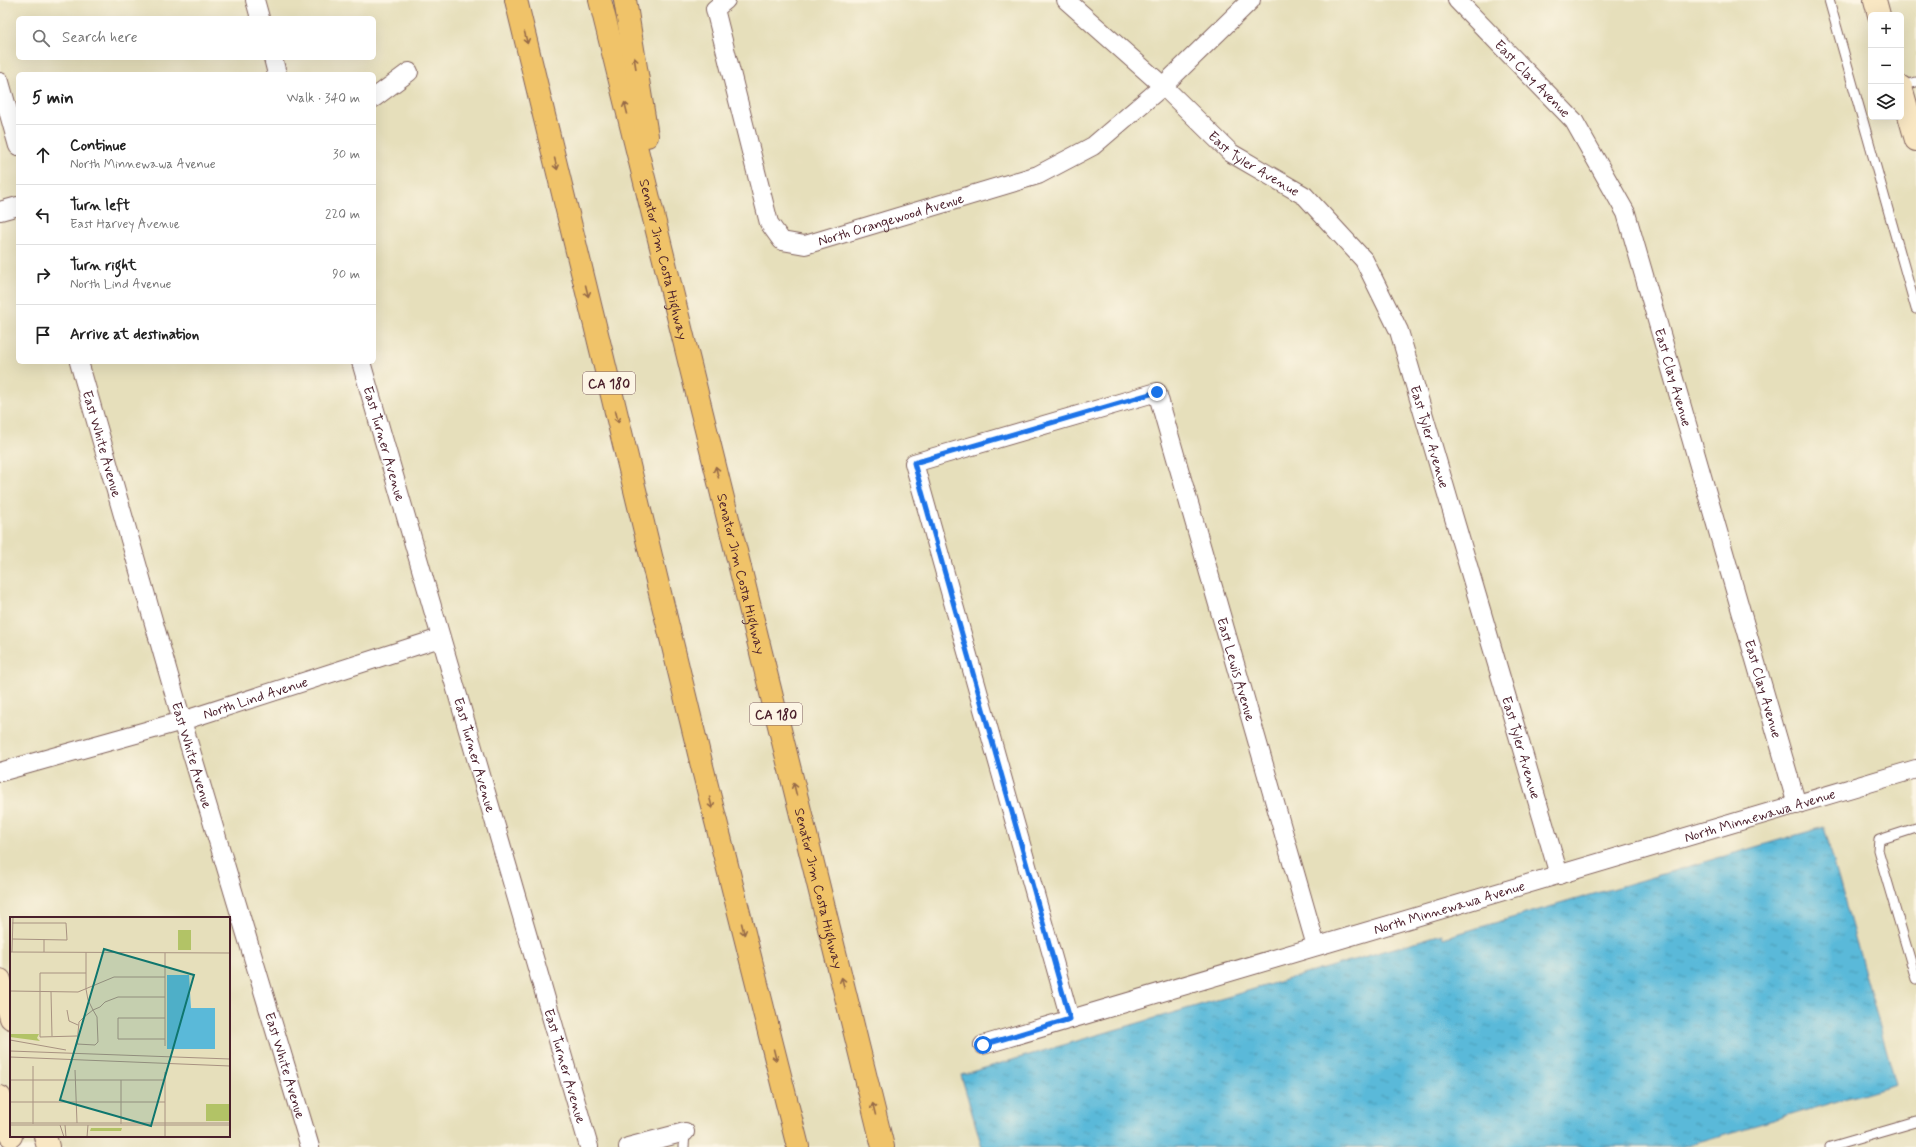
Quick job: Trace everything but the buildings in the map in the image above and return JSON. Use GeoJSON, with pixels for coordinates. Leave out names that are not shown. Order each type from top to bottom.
{"type":"FeatureCollection","features":[{"type":"Feature","properties":{"kind":"highway","name":"CA 180"},"geometry":{"type":"LineString","coordinates":[[516,0],[702,766],[798,1147]]}},
{"type":"Feature","properties":{"kind":"highway","name":"Senator Jim Costa Highway"},"geometry":{"type":"LineString","coordinates":[[600,0],[883,1147]]}},
{"type":"Feature","properties":{"kind":"highway"},"geometry":{"type":"LineString","coordinates":[[625,0],[670,282]]}},
{"type":"Feature","properties":{"kind":"main road"},"geometry":{"type":"LineString","coordinates":[[1875,0],[1878,12]]}},
{"type":"Feature","properties":{"kind":"main road"},"geometry":{"type":"LineString","coordinates":[[1904,98],[1916,140]]}},
{"type":"Feature","properties":{"kind":"main road"},"geometry":{"type":"LineString","coordinates":[[0,980],[10,1015]]}},
{"type":"Feature","properties":{"kind":"main road"},"geometry":{"type":"LineString","coordinates":[[0,1098],[10,1133]]}},
{"type":"Feature","properties":{"kind":"main road"},"geometry":{"type":"LineString","coordinates":[[11,1137],[14,1147]]}},
{"type":"Feature","properties":{"kind":"main road"},"geometry":{"type":"LineString","coordinates":[[45,1137],[48,1147]]}},
{"type":"Feature","properties":{"kind":"street"},"geometry":{"type":"LineString","coordinates":[[255,0],[259,16]]}},
{"type":"Feature","properties":{"kind":"street","name":"East Tyler Avenue"},"geometry":{"type":"LineString","coordinates":[[1066,0],[1163,86],[1231,154],[1305,196],[1364,260],[1399,331],[1559,875]]}},
{"type":"Feature","properties":{"kind":"street","name":"North Orangewood Avenue"},"geometry":{"type":"LineString","coordinates":[[721,4],[769,222],[782,241],[805,245],[1038,175],[1093,146],[1163,86],[1251,0]]}},
{"type":"Feature","properties":{"kind":"street","name":"East Clay Avenue"},"geometry":{"type":"LineString","coordinates":[[1457,0],[1574,121],[1626,213],[1797,804]]}},
{"type":"Feature","properties":{"kind":"street"},"geometry":{"type":"LineString","coordinates":[[273,60],[276,72]]}},
{"type":"Feature","properties":{"kind":"street"},"geometry":{"type":"LineString","coordinates":[[376,97],[409,72]]}},
{"type":"Feature","properties":{"kind":"street"},"geometry":{"type":"LineString","coordinates":[[0,82],[16,139]]}},
{"type":"Feature","properties":{"kind":"street"},"geometry":{"type":"LineString","coordinates":[[0,211],[16,207]]}},
{"type":"Feature","properties":{"kind":"street","name":"East White Avenue"},"geometry":{"type":"LineString","coordinates":[[80,364],[182,721],[310,1147]]}},
{"type":"Feature","properties":{"kind":"street","name":"East Turner Avenue"},"geometry":{"type":"LineString","coordinates":[[362,364],[589,1147]]}},
{"type":"Feature","properties":{"kind":"street","name":"East Lewis Avenue"},"geometry":{"type":"LineString","coordinates":[[1070,1019],[914,463],[1157,392],[1316,946]]}},
{"type":"Feature","properties":{"kind":"street","name":"North Lind Avenue"},"geometry":{"type":"LineString","coordinates":[[0,772],[182,721],[440,638]]}},
{"type":"Feature","properties":{"kind":"street","name":"North Minnewawa Avenue"},"geometry":{"type":"LineString","coordinates":[[983,1045],[1916,769]]}},
{"type":"Feature","properties":{"kind":"street"},"geometry":{"type":"LineString","coordinates":[[628,1147],[684,1140]]}},
{"type":"Feature","properties":{"kind":"lane"},"geometry":{"type":"LineString","coordinates":[[1829,0],[1916,309]]}},
{"type":"Feature","properties":{"kind":"lane"},"geometry":{"type":"LineString","coordinates":[[1904,86],[1916,82]]}},
{"type":"Feature","properties":{"kind":"lane"},"geometry":{"type":"LineString","coordinates":[[1916,828],[1879,840],[1878,850],[1916,979]]}},
{"type":"Feature","properties":{"kind":"lane"},"geometry":{"type":"LineString","coordinates":[[1830,1147],[1916,1122]]}},
{"type":"Feature","properties":{"kind":"water"},"geometry":{"type":"Polygon","coordinates":[[[1824,827],[1896,1084],[1681,1147],[982,1147],[961,1075],[1442,934],[1443,938],[1824,827]]]}},
{"type":"Feature","properties":{"kind":"route"},"geometry":{"type":"LineString","coordinates":[[983,1045],[1070,1019],[914,463],[1157,392]]}}]}
